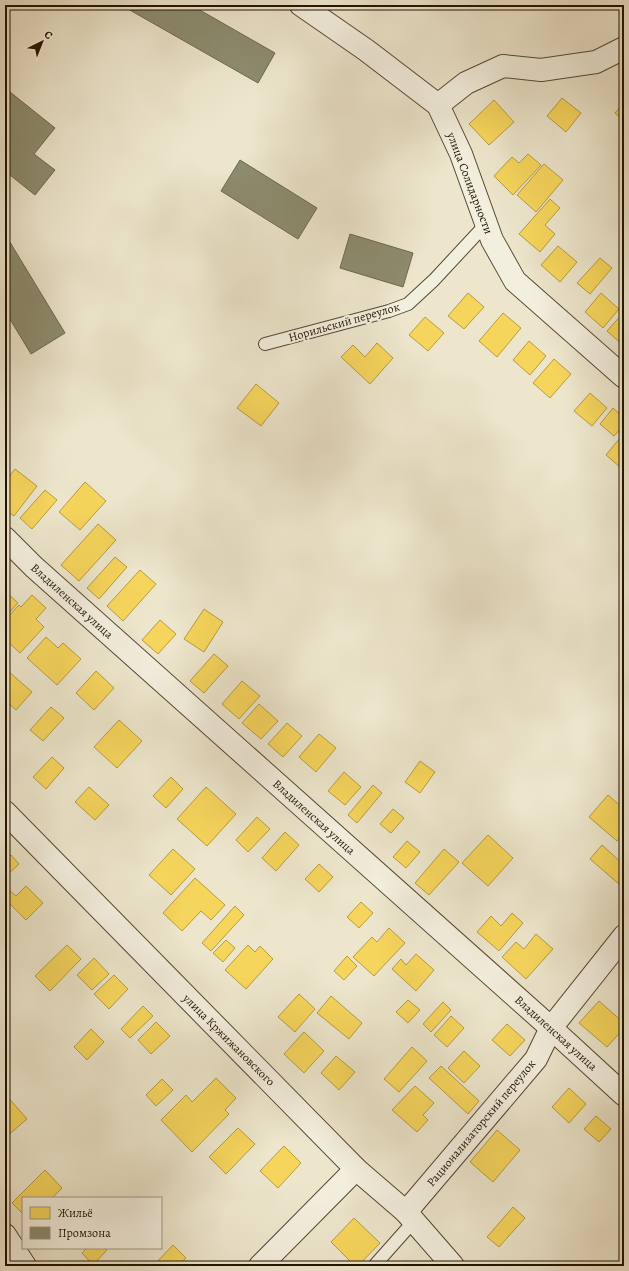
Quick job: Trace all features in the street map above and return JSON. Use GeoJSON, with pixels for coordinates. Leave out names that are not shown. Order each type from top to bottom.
{"type":"FeatureCollection","features":[{"type":"Feature","properties":{"kind":"street","name":"улица Солидарности"},"geometry":{"type":"LineString","coordinates":[[301,5],[366,50],[438,105],[461,154],[492,240],[515,281],[624,377]]}},
{"type":"Feature","properties":{"kind":"street"},"geometry":{"type":"LineString","coordinates":[[438,105],[466,83],[503,66],[541,70],[596,62],[624,48]]}},
{"type":"Feature","properties":{"kind":"street","name":"Владиленская улица"},"geometry":{"type":"LineString","coordinates":[[6,541],[34,568],[551,1028],[624,1095]]}},
{"type":"Feature","properties":{"kind":"street","name":"улица Кржижановского"},"geometry":{"type":"LineString","coordinates":[[5,812],[356,1169],[410,1216],[453,1266]]}},
{"type":"Feature","properties":{"kind":"street","name":"Рационализаторский переулок"},"geometry":{"type":"LineString","coordinates":[[410,1216],[536,1059],[551,1028],[624,936]]}},
{"type":"Feature","properties":{"kind":"street"},"geometry":{"type":"LineString","coordinates":[[260,1266],[356,1169]]}},
{"type":"Feature","properties":{"kind":"street"},"geometry":{"type":"LineString","coordinates":[[5,1235],[24,1266]]}},
{"type":"Feature","properties":{"kind":"lane","name":"Норильский переулок"},"geometry":{"type":"LineString","coordinates":[[264,344],[408,304],[434,280],[486,224]]}},
{"type":"Feature","properties":{"kind":"lane","name":"Рационализаторский переулок"},"geometry":{"type":"LineString","coordinates":[[374,1266],[410,1216]]}},
{"type":"Feature","properties":{"kind":"building: Жильё"},"geometry":{"type":"Polygon","coordinates":[[[562,98],[581,113],[566,132],[547,116],[562,98]]]}},
{"type":"Feature","properties":{"kind":"building: Жильё"},"geometry":{"type":"Polygon","coordinates":[[[494,100],[514,122],[489,145],[469,124],[494,100]]]}},
{"type":"Feature","properties":{"kind":"building: Жильё"},"geometry":{"type":"Polygon","coordinates":[[[624,102],[624,121],[615,113],[624,102]]]}},
{"type":"Feature","properties":{"kind":"building: Жильё"},"geometry":{"type":"Polygon","coordinates":[[[528,154],[541,165],[513,195],[494,176],[512,157],[519,163],[528,154]]]}},
{"type":"Feature","properties":{"kind":"building: Жильё"},"geometry":{"type":"Polygon","coordinates":[[[544,164],[563,180],[536,212],[517,195],[544,164]]]}},
{"type":"Feature","properties":{"kind":"building: Жильё"},"geometry":{"type":"Polygon","coordinates":[[[550,199],[560,208],[545,225],[555,234],[540,252],[519,234],[550,199]]]}},
{"type":"Feature","properties":{"kind":"building: Жильё"},"geometry":{"type":"Polygon","coordinates":[[[558,246],[577,262],[560,282],[541,265],[558,246]]]}},
{"type":"Feature","properties":{"kind":"building: Жильё"},"geometry":{"type":"Polygon","coordinates":[[[600,258],[612,268],[590,294],[577,283],[600,258]]]}},
{"type":"Feature","properties":{"kind":"building: Жильё"},"geometry":{"type":"Polygon","coordinates":[[[468,293],[484,307],[464,329],[448,316],[468,293]]]}},
{"type":"Feature","properties":{"kind":"building: Жильё"},"geometry":{"type":"Polygon","coordinates":[[[601,293],[619,309],[603,328],[585,312],[601,293]]]}},
{"type":"Feature","properties":{"kind":"building: Жильё"},"geometry":{"type":"Polygon","coordinates":[[[624,312],[624,346],[607,331],[624,312]]]}},
{"type":"Feature","properties":{"kind":"building: Жильё"},"geometry":{"type":"Polygon","coordinates":[[[503,313],[521,328],[497,357],[479,341],[503,313]]]}},
{"type":"Feature","properties":{"kind":"building: Жильё"},"geometry":{"type":"Polygon","coordinates":[[[425,317],[444,333],[428,351],[409,335],[425,317]]]}},
{"type":"Feature","properties":{"kind":"building: Жильё"},"geometry":{"type":"Polygon","coordinates":[[[529,341],[546,356],[530,375],[513,360],[529,341]]]}},
{"type":"Feature","properties":{"kind":"building: Жильё"},"geometry":{"type":"Polygon","coordinates":[[[377,343],[393,358],[370,384],[341,357],[353,345],[365,357],[377,343]]]}},
{"type":"Feature","properties":{"kind":"building: Жильё"},"geometry":{"type":"Polygon","coordinates":[[[554,359],[571,374],[550,398],[533,383],[554,359]]]}},
{"type":"Feature","properties":{"kind":"building: Жильё"},"geometry":{"type":"Polygon","coordinates":[[[256,384],[279,403],[261,426],[237,408],[256,384]]]}},
{"type":"Feature","properties":{"kind":"building: Жильё"},"geometry":{"type":"Polygon","coordinates":[[[590,393],[607,408],[592,426],[574,411],[590,393]]]}},
{"type":"Feature","properties":{"kind":"building: Жильё"},"geometry":{"type":"Polygon","coordinates":[[[613,408],[624,418],[624,425],[614,436],[600,424],[613,408]]]}},
{"type":"Feature","properties":{"kind":"building: Жильё"},"geometry":{"type":"Polygon","coordinates":[[[624,433],[624,463],[620,467],[606,455],[624,433]]]}},
{"type":"Feature","properties":{"kind":"building: Жильё"},"geometry":{"type":"Polygon","coordinates":[[[15,469],[37,486],[14,516],[5,510],[5,482],[15,469]]]}},
{"type":"Feature","properties":{"kind":"building: Жильё"},"geometry":{"type":"Polygon","coordinates":[[[85,482],[106,501],[80,530],[59,512],[85,482]]]}},
{"type":"Feature","properties":{"kind":"building: Жильё"},"geometry":{"type":"Polygon","coordinates":[[[45,490],[57,500],[32,529],[20,518],[45,490]]]}},
{"type":"Feature","properties":{"kind":"building: Жильё"},"geometry":{"type":"Polygon","coordinates":[[[98,524],[116,540],[79,581],[61,565],[98,524]]]}},
{"type":"Feature","properties":{"kind":"building: Жильё"},"geometry":{"type":"Polygon","coordinates":[[[115,557],[127,567],[99,599],[87,588],[115,557]]]}},
{"type":"Feature","properties":{"kind":"building: Жильё"},"geometry":{"type":"Polygon","coordinates":[[[140,570],[156,584],[123,621],[107,606],[140,570]]]}},
{"type":"Feature","properties":{"kind":"building: Жильё"},"geometry":{"type":"Polygon","coordinates":[[[6,592],[18,603],[5,617],[5,593],[6,592]]]}},
{"type":"Feature","properties":{"kind":"building: Жильё"},"geometry":{"type":"Polygon","coordinates":[[[32,595],[46,608],[36,619],[44,627],[20,653],[5,639],[5,620],[19,605],[21,607],[32,595]]]}},
{"type":"Feature","properties":{"kind":"building: Жильё"},"geometry":{"type":"Polygon","coordinates":[[[204,609],[223,622],[204,652],[184,639],[204,609]]]}},
{"type":"Feature","properties":{"kind":"building: Жильё"},"geometry":{"type":"Polygon","coordinates":[[[160,620],[176,634],[158,654],[142,640],[160,620]]]}},
{"type":"Feature","properties":{"kind":"building: Жильё"},"geometry":{"type":"Polygon","coordinates":[[[46,637],[58,648],[63,643],[81,659],[57,685],[27,658],[46,637]]]}},
{"type":"Feature","properties":{"kind":"building: Жильё"},"geometry":{"type":"Polygon","coordinates":[[[214,654],[228,666],[204,693],[190,681],[214,654]]]}},
{"type":"Feature","properties":{"kind":"building: Жильё"},"geometry":{"type":"Polygon","coordinates":[[[8,671],[32,692],[16,710],[5,700],[5,674],[8,671]]]}},
{"type":"Feature","properties":{"kind":"building: Жильё"},"geometry":{"type":"Polygon","coordinates":[[[96,671],[114,688],[94,710],[76,693],[96,671]]]}},
{"type":"Feature","properties":{"kind":"building: Жильё"},"geometry":{"type":"Polygon","coordinates":[[[242,681],[260,696],[239,719],[222,704],[242,681]]]}},
{"type":"Feature","properties":{"kind":"building: Жильё"},"geometry":{"type":"Polygon","coordinates":[[[259,704],[278,721],[261,739],[242,723],[259,704]]]}},
{"type":"Feature","properties":{"kind":"building: Жильё"},"geometry":{"type":"Polygon","coordinates":[[[51,707],[64,718],[43,741],[30,730],[51,707]]]}},
{"type":"Feature","properties":{"kind":"building: Жильё"},"geometry":{"type":"Polygon","coordinates":[[[119,720],[142,741],[117,768],[94,747],[119,720]]]}},
{"type":"Feature","properties":{"kind":"building: Жильё"},"geometry":{"type":"Polygon","coordinates":[[[287,723],[302,736],[283,757],[268,744],[287,723]]]}},
{"type":"Feature","properties":{"kind":"building: Жильё"},"geometry":{"type":"Polygon","coordinates":[[[319,734],[336,748],[316,772],[299,757],[319,734]]]}},
{"type":"Feature","properties":{"kind":"building: Жильё"},"geometry":{"type":"Polygon","coordinates":[[[52,757],[64,768],[46,789],[33,777],[52,757]]]}},
{"type":"Feature","properties":{"kind":"building: Жильё"},"geometry":{"type":"Polygon","coordinates":[[[420,761],[435,772],[420,793],[405,782],[420,761]]]}},
{"type":"Feature","properties":{"kind":"building: Жильё"},"geometry":{"type":"Polygon","coordinates":[[[344,772],[361,787],[345,805],[328,791],[344,772]]]}},
{"type":"Feature","properties":{"kind":"building: Жильё"},"geometry":{"type":"Polygon","coordinates":[[[171,777],[183,789],[166,808],[153,796],[171,777]]]}},
{"type":"Feature","properties":{"kind":"building: Жильё"},"geometry":{"type":"Polygon","coordinates":[[[373,785],[382,793],[357,823],[348,815],[373,785]]]}},
{"type":"Feature","properties":{"kind":"building: Жильё"},"geometry":{"type":"Polygon","coordinates":[[[89,787],[109,805],[95,820],[75,802],[89,787]]]}},
{"type":"Feature","properties":{"kind":"building: Жильё"},"geometry":{"type":"Polygon","coordinates":[[[206,787],[236,814],[207,846],[177,819],[206,787]]]}},
{"type":"Feature","properties":{"kind":"building: Жильё"},"geometry":{"type":"Polygon","coordinates":[[[608,795],[624,809],[624,833],[617,841],[589,817],[608,795]]]}},
{"type":"Feature","properties":{"kind":"building: Жильё"},"geometry":{"type":"Polygon","coordinates":[[[393,809],[404,818],[391,833],[380,824],[393,809]]]}},
{"type":"Feature","properties":{"kind":"building: Жильё"},"geometry":{"type":"Polygon","coordinates":[[[257,817],[270,829],[248,852],[236,840],[257,817]]]}},
{"type":"Feature","properties":{"kind":"building: Жильё"},"geometry":{"type":"Polygon","coordinates":[[[285,832],[299,845],[276,871],[262,858],[285,832]]]}},
{"type":"Feature","properties":{"kind":"building: Жильё"},"geometry":{"type":"Polygon","coordinates":[[[488,835],[513,858],[488,886],[462,863],[488,835]]]}},
{"type":"Feature","properties":{"kind":"building: Жильё"},"geometry":{"type":"Polygon","coordinates":[[[407,841],[420,852],[406,868],[393,857],[407,841]]]}},
{"type":"Feature","properties":{"kind":"building: Жильё"},"geometry":{"type":"Polygon","coordinates":[[[602,845],[624,865],[624,881],[620,885],[590,859],[602,845]]]}},
{"type":"Feature","properties":{"kind":"building: Жильё"},"geometry":{"type":"Polygon","coordinates":[[[173,849],[195,869],[171,895],[149,875],[173,849]]]}},
{"type":"Feature","properties":{"kind":"building: Жильё"},"geometry":{"type":"Polygon","coordinates":[[[444,849],[459,862],[429,895],[415,883],[444,849]]]}},
{"type":"Feature","properties":{"kind":"building: Жильё"},"geometry":{"type":"Polygon","coordinates":[[[11,855],[19,864],[5,877],[5,861],[11,855]]]}},
{"type":"Feature","properties":{"kind":"building: Жильё"},"geometry":{"type":"Polygon","coordinates":[[[319,864],[333,877],[319,892],[305,879],[319,864]]]}},
{"type":"Feature","properties":{"kind":"building: Жильё"},"geometry":{"type":"Polygon","coordinates":[[[195,878],[225,905],[211,920],[201,911],[182,931],[163,913],[195,878]]]}},
{"type":"Feature","properties":{"kind":"building: Жильё"},"geometry":{"type":"Polygon","coordinates":[[[26,886],[43,903],[26,920],[5,899],[5,896],[10,891],[16,896],[26,886]]]}},
{"type":"Feature","properties":{"kind":"building: Жильё"},"geometry":{"type":"Polygon","coordinates":[[[361,902],[373,913],[359,928],[347,917],[361,902]]]}},
{"type":"Feature","properties":{"kind":"building: Жильё"},"geometry":{"type":"Polygon","coordinates":[[[235,906],[244,915],[211,951],[202,943],[235,906]]]}},
{"type":"Feature","properties":{"kind":"building: Жильё"},"geometry":{"type":"Polygon","coordinates":[[[512,913],[523,923],[499,951],[477,932],[491,916],[501,926],[512,913]]]}},
{"type":"Feature","properties":{"kind":"building: Жильё"},"geometry":{"type":"Polygon","coordinates":[[[389,928],[405,943],[374,976],[353,957],[372,937],[377,942],[389,928]]]}},
{"type":"Feature","properties":{"kind":"building: Жильё"},"geometry":{"type":"Polygon","coordinates":[[[536,934],[553,949],[526,979],[502,957],[516,942],[524,949],[536,934]]]}},
{"type":"Feature","properties":{"kind":"building: Жильё"},"geometry":{"type":"Polygon","coordinates":[[[226,940],[235,948],[223,962],[213,953],[226,940]]]}},
{"type":"Feature","properties":{"kind":"building: Жильё"},"geometry":{"type":"Polygon","coordinates":[[[67,945],[81,959],[50,991],[35,976],[67,945]]]}},
{"type":"Feature","properties":{"kind":"building: Жильё"},"geometry":{"type":"Polygon","coordinates":[[[248,945],[255,952],[260,946],[273,959],[246,989],[225,970],[248,945]]]}},
{"type":"Feature","properties":{"kind":"building: Жильё"},"geometry":{"type":"Polygon","coordinates":[[[416,954],[434,970],[416,991],[392,969],[401,959],[406,965],[416,954]]]}},
{"type":"Feature","properties":{"kind":"building: Жильё"},"geometry":{"type":"Polygon","coordinates":[[[347,956],[357,966],[344,980],[334,971],[347,956]]]}},
{"type":"Feature","properties":{"kind":"building: Жильё"},"geometry":{"type":"Polygon","coordinates":[[[94,958],[109,974],[92,990],[77,975],[94,958]]]}},
{"type":"Feature","properties":{"kind":"building: Жильё"},"geometry":{"type":"Polygon","coordinates":[[[114,975],[128,989],[109,1009],[94,994],[114,975]]]}},
{"type":"Feature","properties":{"kind":"building: Жильё"},"geometry":{"type":"Polygon","coordinates":[[[299,994],[315,1009],[295,1032],[278,1017],[299,994]]]}},
{"type":"Feature","properties":{"kind":"building: Жильё"},"geometry":{"type":"Polygon","coordinates":[[[331,996],[362,1023],[349,1039],[317,1013],[331,996]]]}},
{"type":"Feature","properties":{"kind":"building: Жильё"},"geometry":{"type":"Polygon","coordinates":[[[408,1000],[420,1010],[408,1023],[396,1012],[408,1000]]]}},
{"type":"Feature","properties":{"kind":"building: Жильё"},"geometry":{"type":"Polygon","coordinates":[[[599,1001],[624,1023],[624,1028],[607,1047],[579,1023],[599,1001]]]}},
{"type":"Feature","properties":{"kind":"building: Жильё"},"geometry":{"type":"Polygon","coordinates":[[[443,1002],[451,1010],[431,1032],[423,1024],[443,1002]]]}},
{"type":"Feature","properties":{"kind":"building: Жильё"},"geometry":{"type":"Polygon","coordinates":[[[143,1006],[153,1016],[130,1038],[121,1029],[143,1006]]]}},
{"type":"Feature","properties":{"kind":"building: Жильё"},"geometry":{"type":"Polygon","coordinates":[[[451,1016],[464,1028],[447,1047],[434,1035],[451,1016]]]}},
{"type":"Feature","properties":{"kind":"building: Жильё"},"geometry":{"type":"Polygon","coordinates":[[[156,1022],[170,1036],[151,1054],[138,1040],[156,1022]]]}},
{"type":"Feature","properties":{"kind":"building: Жильё"},"geometry":{"type":"Polygon","coordinates":[[[507,1024],[525,1040],[510,1056],[492,1040],[507,1024]]]}},
{"type":"Feature","properties":{"kind":"building: Жильё"},"geometry":{"type":"Polygon","coordinates":[[[91,1029],[104,1042],[87,1060],[74,1047],[91,1029]]]}},
{"type":"Feature","properties":{"kind":"building: Жильё"},"geometry":{"type":"Polygon","coordinates":[[[304,1032],[324,1051],[304,1073],[284,1054],[304,1032]]]}},
{"type":"Feature","properties":{"kind":"building: Жильё"},"geometry":{"type":"Polygon","coordinates":[[[412,1047],[427,1061],[399,1092],[384,1079],[412,1047]]]}},
{"type":"Feature","properties":{"kind":"building: Жильё"},"geometry":{"type":"Polygon","coordinates":[[[464,1051],[480,1066],[464,1083],[448,1068],[464,1051]]]}},
{"type":"Feature","properties":{"kind":"building: Жильё"},"geometry":{"type":"Polygon","coordinates":[[[336,1056],[355,1072],[339,1090],[321,1073],[336,1056]]]}},
{"type":"Feature","properties":{"kind":"building: Жильё"},"geometry":{"type":"Polygon","coordinates":[[[441,1066],[479,1101],[468,1114],[429,1078],[441,1066]]]}},
{"type":"Feature","properties":{"kind":"building: Жильё"},"geometry":{"type":"Polygon","coordinates":[[[216,1078],[236,1098],[225,1110],[229,1114],[192,1152],[161,1120],[186,1095],[192,1102],[216,1078]]]}},
{"type":"Feature","properties":{"kind":"building: Жильё"},"geometry":{"type":"Polygon","coordinates":[[[162,1079],[173,1090],[156,1106],[146,1095],[162,1079]]]}},
{"type":"Feature","properties":{"kind":"building: Жильё"},"geometry":{"type":"Polygon","coordinates":[[[415,1086],[434,1103],[423,1115],[428,1120],[417,1132],[392,1110],[415,1086]]]}},
{"type":"Feature","properties":{"kind":"building: Жильё"},"geometry":{"type":"Polygon","coordinates":[[[569,1088],[586,1104],[569,1123],[552,1107],[569,1088]]]}},
{"type":"Feature","properties":{"kind":"building: Жильё"},"geometry":{"type":"Polygon","coordinates":[[[5,1094],[27,1119],[6,1137],[5,1136],[5,1094]]]}},
{"type":"Feature","properties":{"kind":"building: Жильё"},"geometry":{"type":"Polygon","coordinates":[[[596,1116],[611,1129],[599,1142],[584,1129],[596,1116]]]}},
{"type":"Feature","properties":{"kind":"building: Жильё"},"geometry":{"type":"Polygon","coordinates":[[[238,1128],[255,1144],[226,1174],[209,1157],[238,1128]]]}},
{"type":"Feature","properties":{"kind":"building: Жильё"},"geometry":{"type":"Polygon","coordinates":[[[497,1130],[520,1150],[493,1182],[470,1162],[497,1130]]]}},
{"type":"Feature","properties":{"kind":"building: Жильё"},"geometry":{"type":"Polygon","coordinates":[[[284,1146],[301,1163],[278,1188],[260,1171],[284,1146]]]}},
{"type":"Feature","properties":{"kind":"building: Жильё"},"geometry":{"type":"Polygon","coordinates":[[[45,1170],[62,1188],[53,1197],[22,1197],[22,1213],[12,1203],[45,1170]]]}},
{"type":"Feature","properties":{"kind":"building: Жильё"},"geometry":{"type":"Polygon","coordinates":[[[513,1207],[525,1218],[499,1247],[487,1237],[513,1207]]]}},
{"type":"Feature","properties":{"kind":"building: Жильё"},"geometry":{"type":"Polygon","coordinates":[[[354,1218],[380,1243],[358,1266],[355,1266],[331,1242],[354,1218]]]}},
{"type":"Feature","properties":{"kind":"building: Жильё"},"geometry":{"type":"Polygon","coordinates":[[[173,1245],[186,1258],[179,1265],[180,1266],[153,1266],[173,1245]]]}},
{"type":"Feature","properties":{"kind":"building: Жильё"},"geometry":{"type":"Polygon","coordinates":[[[86,1249],[107,1250],[93,1265],[82,1253],[86,1249]]]}},
{"type":"Feature","properties":{"kind":"building: Промзона"},"geometry":{"type":"Polygon","coordinates":[[[121,5],[191,5],[275,53],[258,83],[121,5]]]}},
{"type":"Feature","properties":{"kind":"building: Промзона"},"geometry":{"type":"Polygon","coordinates":[[[5,88],[55,128],[34,154],[55,170],[35,195],[5,171],[5,88]]]}},
{"type":"Feature","properties":{"kind":"building: Промзона"},"geometry":{"type":"Polygon","coordinates":[[[240,160],[317,208],[298,239],[221,191],[240,160]]]}},
{"type":"Feature","properties":{"kind":"building: Промзона"},"geometry":{"type":"Polygon","coordinates":[[[5,234],[65,333],[31,354],[5,311],[5,234]]]}},
{"type":"Feature","properties":{"kind":"building: Промзона"},"geometry":{"type":"Polygon","coordinates":[[[350,234],[413,253],[403,287],[340,268],[350,234]]]}}]}
